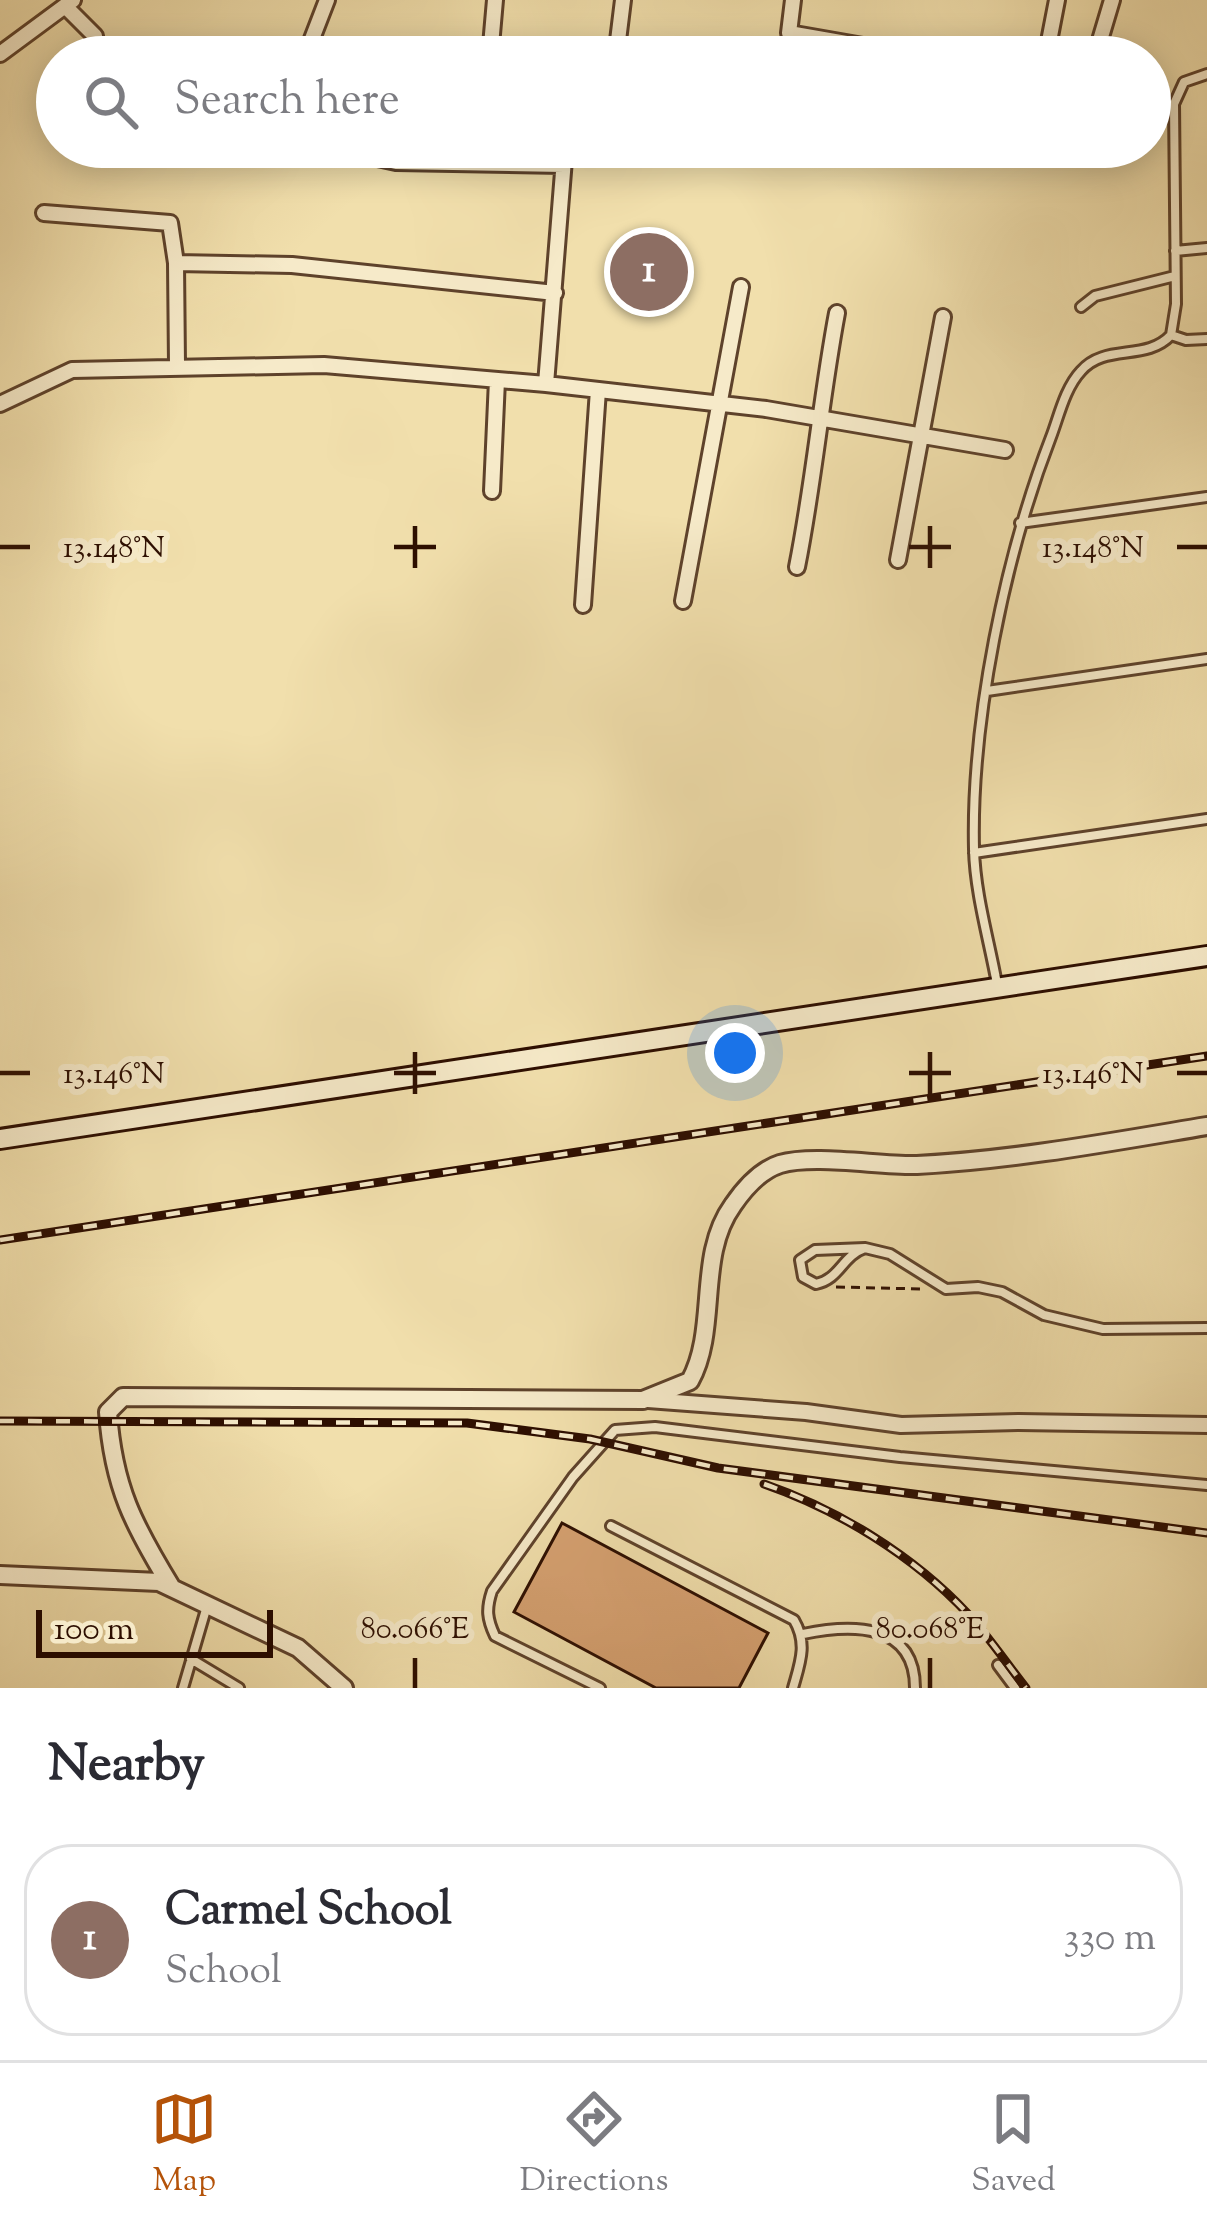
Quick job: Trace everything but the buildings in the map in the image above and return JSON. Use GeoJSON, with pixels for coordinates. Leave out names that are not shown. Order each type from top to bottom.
{"type":"FeatureCollection","features":[{"type":"Feature","properties":{"kind":"main road"},"geometry":{"type":"LineString","coordinates":[[0,1139],[1207,956]]}},
{"type":"Feature","properties":{"kind":"street"},"geometry":{"type":"LineString","coordinates":[[313,36],[326,0]]}},
{"type":"Feature","properties":{"kind":"street"},"geometry":{"type":"LineString","coordinates":[[492,36],[496,0]]}},
{"type":"Feature","properties":{"kind":"street"},"geometry":{"type":"LineString","coordinates":[[619,36],[623,0]]}},
{"type":"Feature","properties":{"kind":"street"},"geometry":{"type":"LineString","coordinates":[[793,0],[789,33],[806,36]]}},
{"type":"Feature","properties":{"kind":"street"},"geometry":{"type":"LineString","coordinates":[[1050,36],[1057,0]]}},
{"type":"Feature","properties":{"kind":"street"},"geometry":{"type":"LineString","coordinates":[[1101,36],[1112,0]]}},
{"type":"Feature","properties":{"kind":"street"},"geometry":{"type":"LineString","coordinates":[[0,54],[70,4],[95,36]]}},
{"type":"Feature","properties":{"kind":"street"},"geometry":{"type":"LineString","coordinates":[[546,384],[564,168]]}},
{"type":"Feature","properties":{"kind":"street"},"geometry":{"type":"LineString","coordinates":[[44,213],[170,223],[176,263],[176,365]]}},
{"type":"Feature","properties":{"kind":"street"},"geometry":{"type":"LineString","coordinates":[[176,263],[292,265],[555,293]]}},
{"type":"Feature","properties":{"kind":"street"},"geometry":{"type":"LineString","coordinates":[[683,601],[741,287]]}},
{"type":"Feature","properties":{"kind":"street"},"geometry":{"type":"LineString","coordinates":[[797,567],[817,470],[818,418],[837,313]]}},
{"type":"Feature","properties":{"kind":"street"},"geometry":{"type":"LineString","coordinates":[[898,560],[943,316]]}},
{"type":"Feature","properties":{"kind":"street"},"geometry":{"type":"LineString","coordinates":[[0,404],[72,370],[324,365],[721,404],[1005,450]]}},
{"type":"Feature","properties":{"kind":"street"},"geometry":{"type":"LineString","coordinates":[[492,491],[497,380]]}},
{"type":"Feature","properties":{"kind":"street"},"geometry":{"type":"LineString","coordinates":[[583,604],[598,390]]}},
{"type":"Feature","properties":{"kind":"street"},"geometry":{"type":"LineString","coordinates":[[643,1400],[690,1381],[703,1347],[716,1241],[729,1209],[752,1181],[778,1164],[916,1165],[1207,1126]]}},
{"type":"Feature","properties":{"kind":"street"},"geometry":{"type":"LineString","coordinates":[[172,1588],[130,1519],[116,1474],[108,1412],[123,1397],[643,1400],[806,1412],[901,1425],[1207,1425]]}},
{"type":"Feature","properties":{"kind":"street"},"geometry":{"type":"LineString","coordinates":[[0,1575],[159,1582],[298,1648],[344,1688]]}},
{"type":"Feature","properties":{"kind":"lane"},"geometry":{"type":"LineString","coordinates":[[998,987],[974,853],[978,754],[1020,524],[1079,372],[1107,355],[1153,350],[1171,335],[1174,104],[1184,82],[1207,74]]}},
{"type":"Feature","properties":{"kind":"lane"},"geometry":{"type":"LineString","coordinates":[[1175,251],[1207,248]]}},
{"type":"Feature","properties":{"kind":"lane"},"geometry":{"type":"LineString","coordinates":[[1081,307],[1095,296],[1175,276]]}},
{"type":"Feature","properties":{"kind":"lane"},"geometry":{"type":"LineString","coordinates":[[1171,335],[1207,339]]}},
{"type":"Feature","properties":{"kind":"lane"},"geometry":{"type":"LineString","coordinates":[[1020,524],[1207,496]]}},
{"type":"Feature","properties":{"kind":"lane"},"geometry":{"type":"LineString","coordinates":[[987,691],[1207,659]]}},
{"type":"Feature","properties":{"kind":"lane"},"geometry":{"type":"LineString","coordinates":[[974,853],[1207,819]]}},
{"type":"Feature","properties":{"kind":"lane"},"geometry":{"type":"LineString","coordinates":[[865,1248],[845,1258],[833,1278],[816,1284],[803,1277],[800,1260],[815,1250],[865,1248],[890,1254],[946,1288],[1002,1292],[1044,1315],[1103,1329],[1207,1328]]}},
{"type":"Feature","properties":{"kind":"lane"},"geometry":{"type":"LineString","coordinates":[[600,1688],[495,1636],[487,1606],[492,1591],[573,1477],[615,1430],[656,1427],[900,1457],[1207,1485]]}},
{"type":"Feature","properties":{"kind":"lane"},"geometry":{"type":"LineString","coordinates":[[611,1526],[794,1620],[803,1634],[803,1652],[793,1688]]}},
{"type":"Feature","properties":{"kind":"lane"},"geometry":{"type":"LineString","coordinates":[[183,1688],[207,1605]]}},
{"type":"Feature","properties":{"kind":"lane"},"geometry":{"type":"LineString","coordinates":[[803,1634],[838,1627],[878,1633],[913,1660],[915,1688]]}},
{"type":"Feature","properties":{"kind":"lane"},"geometry":{"type":"LineString","coordinates":[[191,1659],[239,1688]]}},
{"type":"Feature","properties":{"kind":"lane"},"geometry":{"type":"LineString","coordinates":[[998,1665],[1015,1688]]}},
{"type":"Feature","properties":{"kind":"path"},"geometry":{"type":"LineString","coordinates":[[816,1284],[946,1288]]}},
{"type":"Feature","properties":{"kind":"railway"},"geometry":{"type":"LineString","coordinates":[[0,1240],[1207,1056]]}},
{"type":"Feature","properties":{"kind":"railway"},"geometry":{"type":"LineString","coordinates":[[0,1421],[467,1423],[590,1439],[718,1468],[1207,1533]]}},
{"type":"Feature","properties":{"kind":"railway"},"geometry":{"type":"LineString","coordinates":[[764,1484],[847,1521],[924,1573],[968,1614],[1026,1688]]}},
{"type":"Feature","properties":{"kind":"place","name":"Carmel School"},"geometry":{"type":"Point","coordinates":[649,272]}}]}
